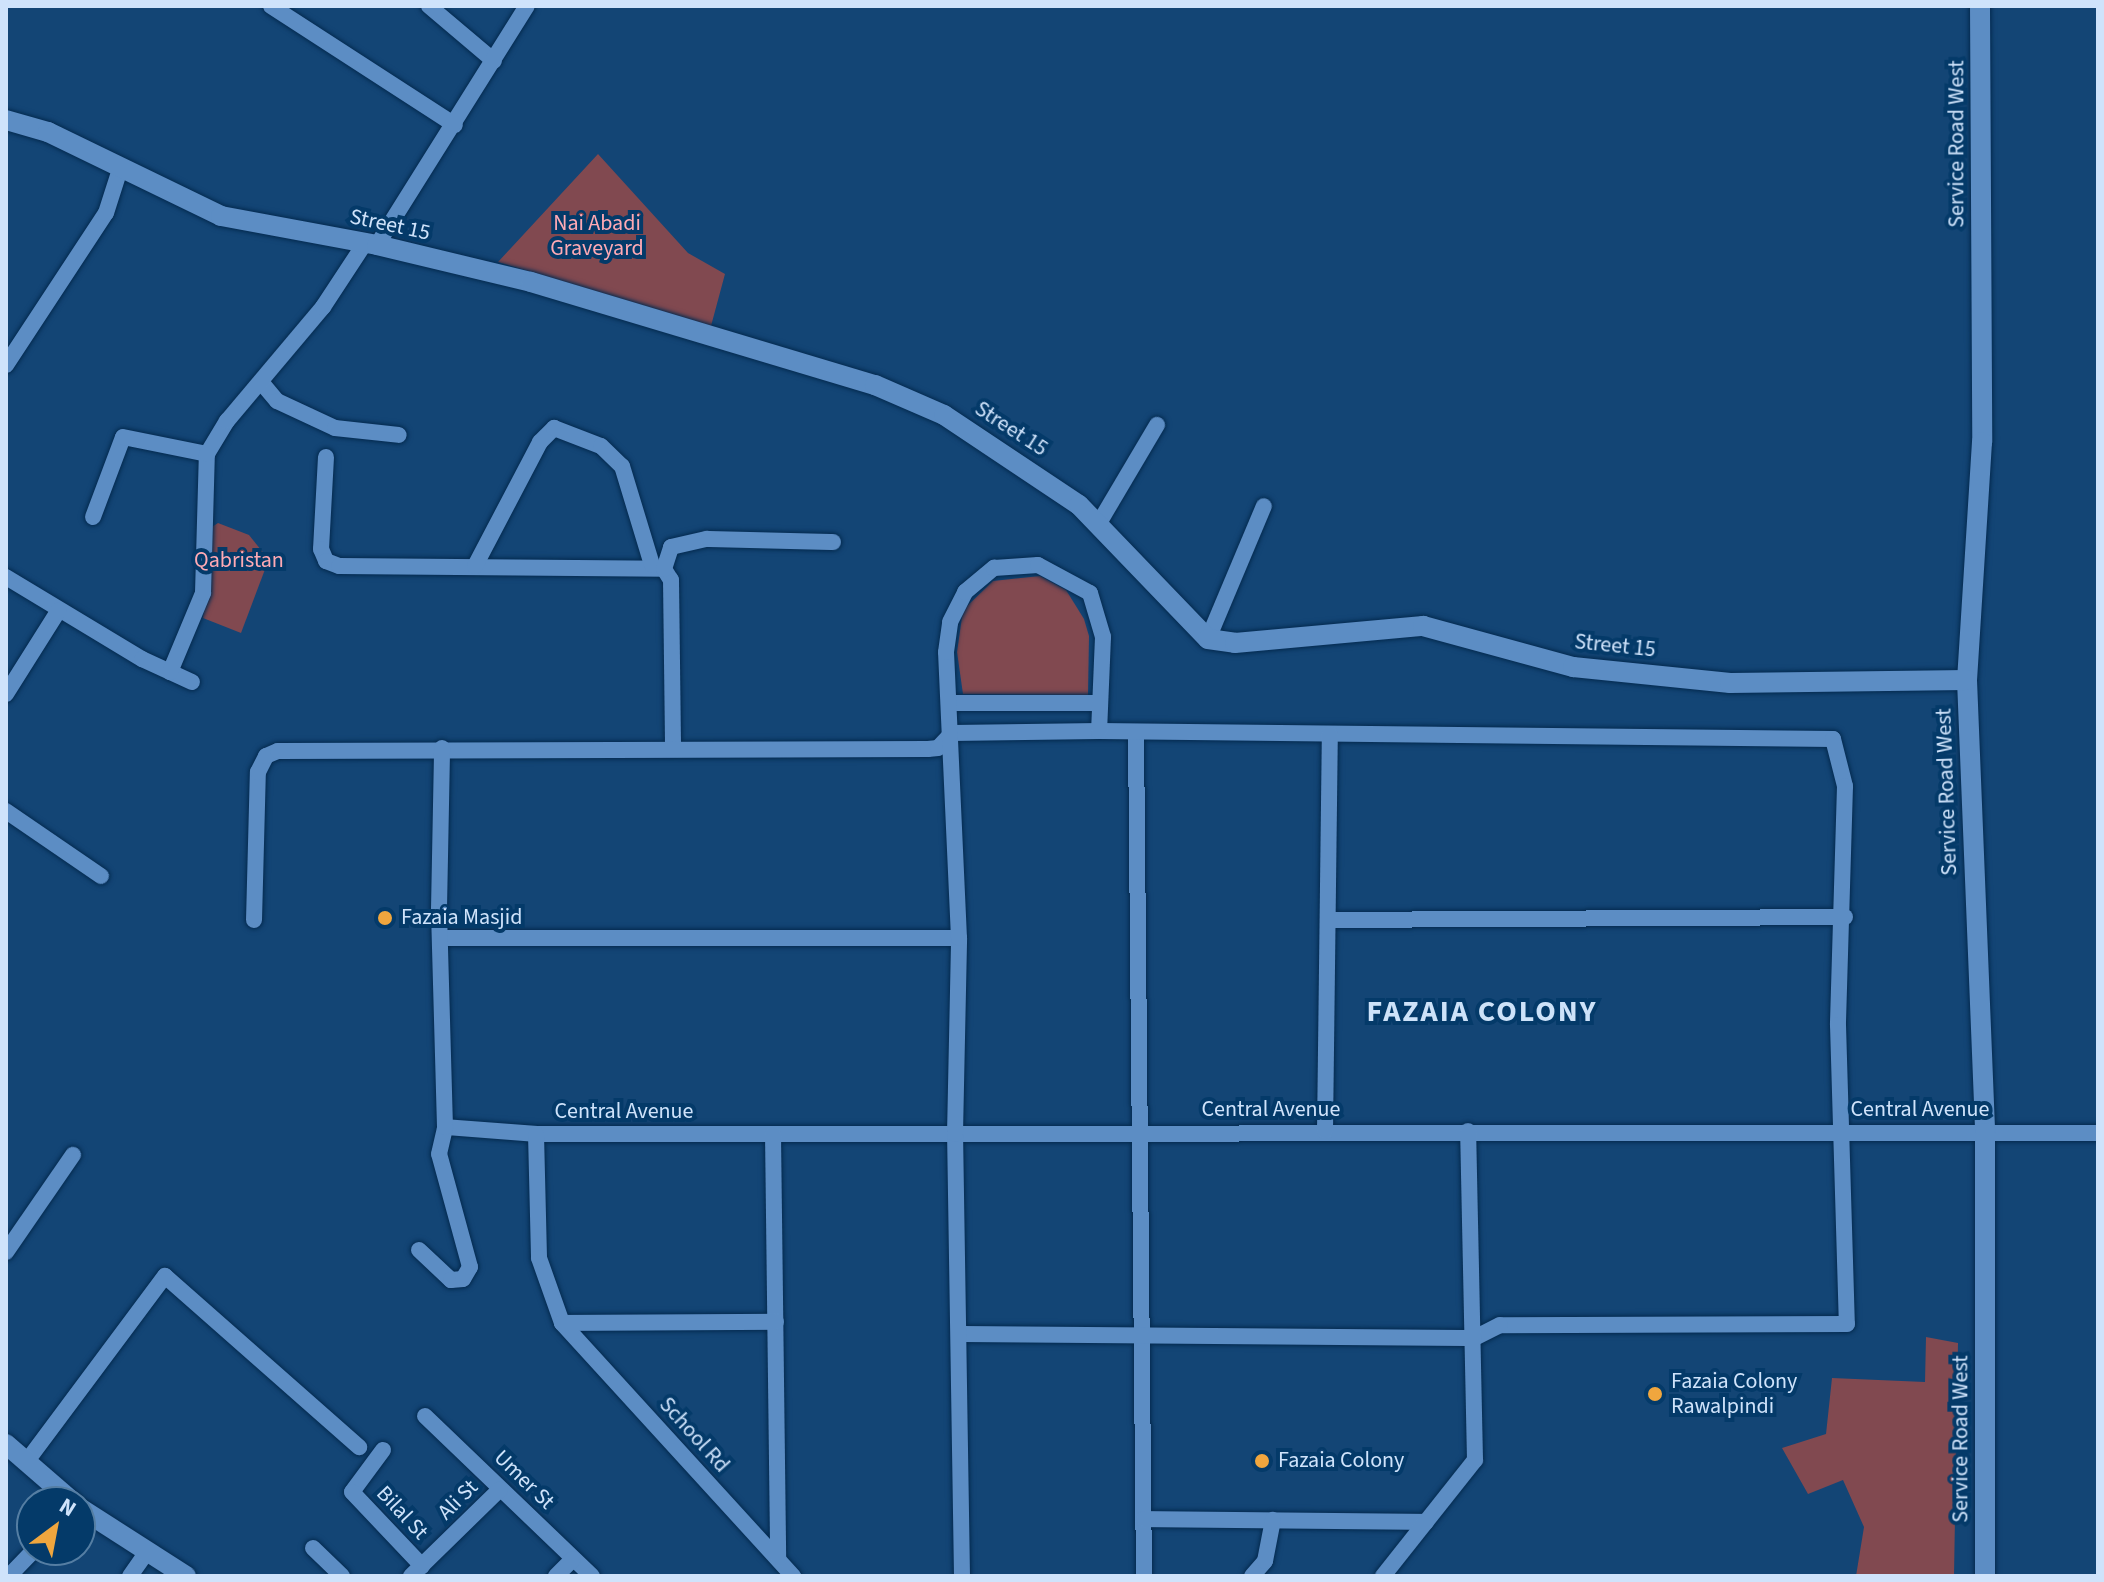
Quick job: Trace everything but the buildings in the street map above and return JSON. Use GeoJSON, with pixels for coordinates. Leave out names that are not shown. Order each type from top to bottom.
{"type":"FeatureCollection","features":[{"type":"Feature","properties":{"kind":"street"},"geometry":{"type":"LineString","coordinates":[[271,6],[455,125]]}},
{"type":"Feature","properties":{"kind":"street"},"geometry":{"type":"LineString","coordinates":[[429,6],[494,61]]}},
{"type":"Feature","properties":{"kind":"street"},"geometry":{"type":"LineString","coordinates":[[170,672],[203,593],[207,454],[371,244],[455,125],[527,6]]}},
{"type":"Feature","properties":{"kind":"street","name":"Service Road West"},"geometry":{"type":"LineString","coordinates":[[1980,6],[1982,442],[1967,680],[1985,1133],[1985,1576]]}},
{"type":"Feature","properties":{"kind":"street","name":"Street 15"},"geometry":{"type":"LineString","coordinates":[[6,120],[48,132],[221,216],[371,244],[531,282],[875,385],[976,434],[1099,523],[1208,639],[1235,643],[1413,625],[1573,667],[1730,683],[1967,680]]}},
{"type":"Feature","properties":{"kind":"street"},"geometry":{"type":"LineString","coordinates":[[6,365],[106,213],[121,166]]}},
{"type":"Feature","properties":{"kind":"street"},"geometry":{"type":"LineString","coordinates":[[261,382],[277,401],[335,428],[399,435]]}},
{"type":"Feature","properties":{"kind":"street"},"geometry":{"type":"LineString","coordinates":[[1099,523],[1157,425]]}},
{"type":"Feature","properties":{"kind":"street"},"geometry":{"type":"LineString","coordinates":[[475,566],[540,442],[554,428],[601,446],[622,466],[658,567],[671,580],[673,747]]}},
{"type":"Feature","properties":{"kind":"street"},"geometry":{"type":"LineString","coordinates":[[93,517],[123,437],[207,454]]}},
{"type":"Feature","properties":{"kind":"street"},"geometry":{"type":"LineString","coordinates":[[326,457],[321,549],[326,561],[339,566],[658,567]]}},
{"type":"Feature","properties":{"kind":"street"},"geometry":{"type":"LineString","coordinates":[[1208,639],[1264,506]]}},
{"type":"Feature","properties":{"kind":"street"},"geometry":{"type":"LineString","coordinates":[[658,567],[671,547],[707,539],[833,542]]}},
{"type":"Feature","properties":{"kind":"street"},"geometry":{"type":"LineString","coordinates":[[962,1576],[962,1334],[955,1134],[959,938],[946,652],[950,622],[965,592],[994,568],[1038,565],[1090,593],[1103,637],[1099,731]]}},
{"type":"Feature","properties":{"kind":"street"},"geometry":{"type":"LineString","coordinates":[[6,577],[59,610],[192,682]]}},
{"type":"Feature","properties":{"kind":"street"},"geometry":{"type":"LineString","coordinates":[[6,694],[59,610]]}},
{"type":"Feature","properties":{"kind":"street"},"geometry":{"type":"LineString","coordinates":[[949,703],[1098,703]]}},
{"type":"Feature","properties":{"kind":"street"},"geometry":{"type":"LineString","coordinates":[[254,920],[258,772],[266,756],[278,751],[673,747],[928,749],[938,748],[952,733],[1099,731],[1833,739],[1845,786],[1845,917],[1838,1025],[1847,1324],[1500,1325],[1474,1338],[962,1334]]}},
{"type":"Feature","properties":{"kind":"street"},"geometry":{"type":"LineString","coordinates":[[1136,733],[1145,1335],[1144,1576]]}},
{"type":"Feature","properties":{"kind":"street"},"geometry":{"type":"LineString","coordinates":[[1325,1131],[1330,734]]}},
{"type":"Feature","properties":{"kind":"street"},"geometry":{"type":"LineString","coordinates":[[419,1250],[451,1280],[463,1279],[470,1267],[439,1154],[445,1127],[440,938],[442,748]]}},
{"type":"Feature","properties":{"kind":"street"},"geometry":{"type":"LineString","coordinates":[[6,811],[101,876]]}},
{"type":"Feature","properties":{"kind":"street"},"geometry":{"type":"LineString","coordinates":[[1328,920],[1845,917]]}},
{"type":"Feature","properties":{"kind":"street"},"geometry":{"type":"LineString","coordinates":[[440,938],[959,938]]}},
{"type":"Feature","properties":{"kind":"street","name":"Central Avenue"},"geometry":{"type":"LineString","coordinates":[[445,1127],[536,1134],[1325,1131],[2098,1133]]}},
{"type":"Feature","properties":{"kind":"street"},"geometry":{"type":"LineString","coordinates":[[1383,1576],[1475,1460],[1468,1131]]}},
{"type":"Feature","properties":{"kind":"street"},"geometry":{"type":"LineString","coordinates":[[536,1134],[539,1258],[562,1323],[776,1322]]}},
{"type":"Feature","properties":{"kind":"street"},"geometry":{"type":"LineString","coordinates":[[773,1134],[778,1559]]}},
{"type":"Feature","properties":{"kind":"street"},"geometry":{"type":"LineString","coordinates":[[6,1252],[73,1155]]}},
{"type":"Feature","properties":{"kind":"street"},"geometry":{"type":"LineString","coordinates":[[27,1461],[110,1343],[165,1276],[359,1447]]}},
{"type":"Feature","properties":{"kind":"street","name":"School Rd"},"geometry":{"type":"LineString","coordinates":[[562,1323],[793,1576]]}},
{"type":"Feature","properties":{"kind":"street","name":"Umer St"},"geometry":{"type":"LineString","coordinates":[[425,1416],[592,1576]]}},
{"type":"Feature","properties":{"kind":"street"},"geometry":{"type":"LineString","coordinates":[[6,1444],[55,1486]]}},
{"type":"Feature","properties":{"kind":"street","name":"Bilal St"},"geometry":{"type":"LineString","coordinates":[[383,1450],[352,1492],[417,1571]]}},
{"type":"Feature","properties":{"kind":"street","name":"Ali St"},"geometry":{"type":"LineString","coordinates":[[417,1571],[500,1489]]}},
{"type":"Feature","properties":{"kind":"street"},"geometry":{"type":"LineString","coordinates":[[96,1519],[186,1576]]}},
{"type":"Feature","properties":{"kind":"street"},"geometry":{"type":"LineString","coordinates":[[1144,1519],[1426,1522]]}},
{"type":"Feature","properties":{"kind":"street"},"geometry":{"type":"LineString","coordinates":[[1252,1576],[1265,1561],[1273,1520]]}},
{"type":"Feature","properties":{"kind":"street"},"geometry":{"type":"LineString","coordinates":[[313,1548],[342,1576]]}},
{"type":"Feature","properties":{"kind":"street"},"geometry":{"type":"LineString","coordinates":[[130,1576],[146,1553]]}},
{"type":"Feature","properties":{"kind":"street"},"geometry":{"type":"LineString","coordinates":[[556,1576],[573,1559]]}},
{"type":"Feature","properties":{"kind":"green space","name":"Nai Abadi Graveyard"},"geometry":{"type":"Polygon","coordinates":[[[598,154],[688,253],[725,274],[711,326],[498,262],[598,154]]]}},
{"type":"Feature","properties":{"kind":"green space","name":"Qabristan"},"geometry":{"type":"Polygon","coordinates":[[[218,523],[249,535],[265,555],[267,564],[241,633],[203,618],[212,527],[218,523]]]}},
{"type":"Feature","properties":{"kind":"green space"},"geometry":{"type":"Polygon","coordinates":[[[1040,576],[1066,590],[1084,619],[1089,636],[1088,695],[963,694],[957,652],[963,610],[993,581],[1040,576]]]}},
{"type":"Feature","properties":{"kind":"green space"},"geometry":{"type":"Polygon","coordinates":[[[1926,1337],[1958,1343],[1954,1576],[1856,1576],[1864,1527],[1843,1480],[1808,1494],[1782,1448],[1826,1434],[1832,1378],[1925,1382],[1926,1337]]]}},
{"type":"Feature","properties":{"kind":"place","name":"Fazaia Masjid"},"geometry":{"type":"Point","coordinates":[385,918]}},
{"type":"Feature","properties":{"kind":"place","name":"Fazaia Colony Rawalpindi"},"geometry":{"type":"Point","coordinates":[1655,1394]}},
{"type":"Feature","properties":{"kind":"place","name":"Fazaia Colony"},"geometry":{"type":"Point","coordinates":[1262,1461]}},
{"type":"Feature","properties":{"kind":"district","name":"FAZAIA COLONY"},"geometry":{"type":"Point","coordinates":[1482,1012]}}]}
